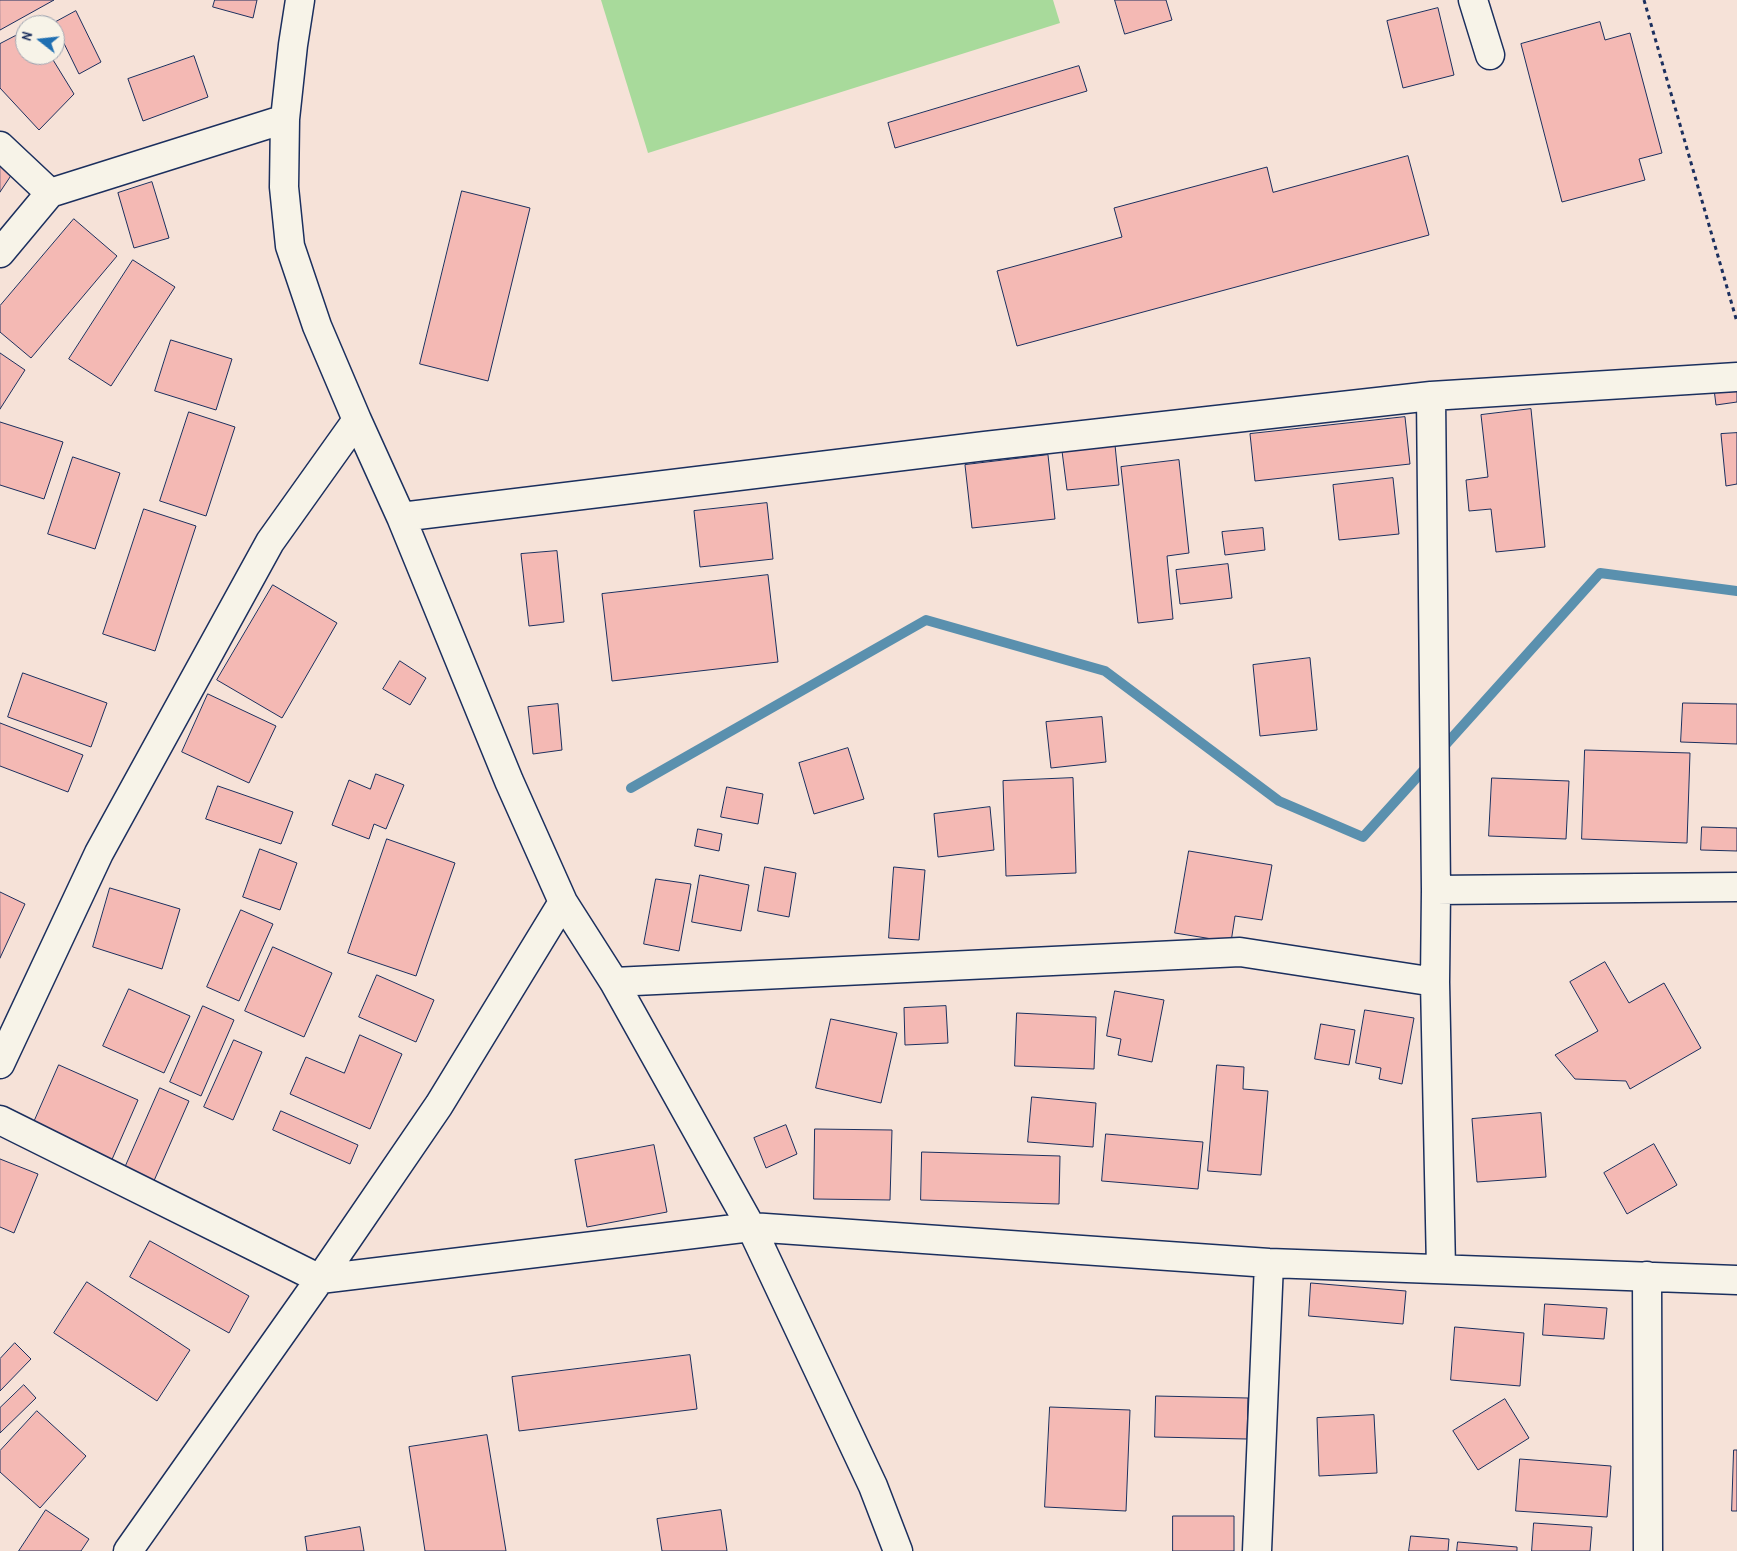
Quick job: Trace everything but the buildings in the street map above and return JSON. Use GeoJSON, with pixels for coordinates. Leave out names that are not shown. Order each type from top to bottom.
{"type":"FeatureCollection","features":[{"type":"Feature","properties":{"kind":"street"},"geometry":{"type":"LineString","coordinates":[[300,0],[285,119],[284,187],[290,246],[317,326],[401,517],[506,772],[563,902],[614,982],[751,1228],[873,1486],[898,1551]]}},
{"type":"Feature","properties":{"kind":"street"},"geometry":{"type":"LineString","coordinates":[[1473,0],[1490,55]]}},
{"type":"Feature","properties":{"kind":"street"},"geometry":{"type":"LineString","coordinates":[[0,253],[50,193],[285,119]]}},
{"type":"Feature","properties":{"kind":"street"},"geometry":{"type":"LineString","coordinates":[[0,146],[50,193]]}},
{"type":"Feature","properties":{"kind":"street"},"geometry":{"type":"LineString","coordinates":[[401,517],[984,446],[1431,396],[1737,378]]}},
{"type":"Feature","properties":{"kind":"street"},"geometry":{"type":"LineString","coordinates":[[1431,396],[1436,890],[1435,982],[1441,1270]]}},
{"type":"Feature","properties":{"kind":"street"},"geometry":{"type":"LineString","coordinates":[[0,1064],[99,853],[270,542],[357,420]]}},
{"type":"Feature","properties":{"kind":"street"},"geometry":{"type":"LineString","coordinates":[[1436,890],[1737,887]]}},
{"type":"Feature","properties":{"kind":"street"},"geometry":{"type":"LineString","coordinates":[[128,1551],[320,1279],[439,1106],[563,902]]}},
{"type":"Feature","properties":{"kind":"street"},"geometry":{"type":"LineString","coordinates":[[614,982],[1240,952],[1435,982]]}},
{"type":"Feature","properties":{"kind":"street"},"geometry":{"type":"LineString","coordinates":[[0,1120],[320,1279],[751,1228],[1269,1263],[1737,1280]]}},
{"type":"Feature","properties":{"kind":"street"},"geometry":{"type":"LineString","coordinates":[[1257,1551],[1269,1263]]}},
{"type":"Feature","properties":{"kind":"street"},"geometry":{"type":"LineString","coordinates":[[1647,1276],[1648,1551]]}},
{"type":"Feature","properties":{"kind":"path"},"geometry":{"type":"LineString","coordinates":[[1644,0],[1737,322]]}},
{"type":"Feature","properties":{"kind":"green space"},"geometry":{"type":"Polygon","coordinates":[[[601,0],[1053,0],[1060,23],[648,153],[601,0]]]}},
{"type":"Feature","properties":{"kind":"waterway"},"geometry":{"type":"LineString","coordinates":[[1439,752],[1600,573],[1737,591]]}},
{"type":"Feature","properties":{"kind":"waterway"},"geometry":{"type":"LineString","coordinates":[[631,788],[926,620],[1105,671],[1279,801],[1363,837],[1430,763]]}}]}
